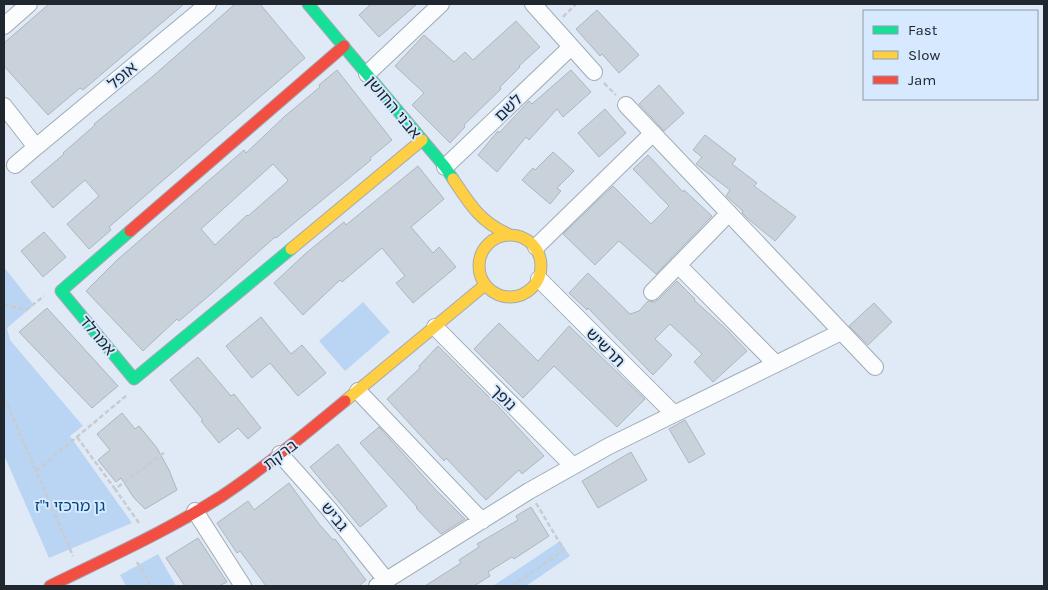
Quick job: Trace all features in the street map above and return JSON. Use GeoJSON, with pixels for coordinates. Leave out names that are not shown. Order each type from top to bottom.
{"type":"FeatureCollection","features":[{"type":"Feature","properties":{"kind":"street"},"geometry":{"type":"LineString","coordinates":[[4,26],[29,4]]}},
{"type":"Feature","properties":{"kind":"street","name":"אופל"},"geometry":{"type":"LineString","coordinates":[[15,165],[208,4]]}},
{"type":"Feature","properties":{"kind":"street","name":"אבני החושן"},"geometry":{"type":"LineString","coordinates":[[308,4],[445,167],[476,213],[496,229],[508,234]]}},
{"type":"Feature","properties":{"kind":"street"},"geometry":{"type":"LineString","coordinates":[[367,74],[441,4]]}},
{"type":"Feature","properties":{"kind":"street"},"geometry":{"type":"LineString","coordinates":[[533,4],[594,72]]}},
{"type":"Feature","properties":{"kind":"street"},"geometry":{"type":"LineString","coordinates":[[61,291],[344,46]]}},
{"type":"Feature","properties":{"kind":"street","name":"לשם"},"geometry":{"type":"LineString","coordinates":[[445,167],[571,47]]}},
{"type":"Feature","properties":{"kind":"street"},"geometry":{"type":"LineString","coordinates":[[626,104],[874,367]]}},
{"type":"Feature","properties":{"kind":"street"},"geometry":{"type":"LineString","coordinates":[[4,106],[36,147]]}},
{"type":"Feature","properties":{"kind":"street"},"geometry":{"type":"LineString","coordinates":[[536,247],[653,133]]}},
{"type":"Feature","properties":{"kind":"street"},"geometry":{"type":"LineString","coordinates":[[134,379],[422,140]]}},
{"type":"Feature","properties":{"kind":"street","name":"אבני החושן"},"geometry":{"type":"LineString","coordinates":[[476,213],[480,231],[480,259]]}},
{"type":"Feature","properties":{"kind":"street"},"geometry":{"type":"LineString","coordinates":[[652,292],[729,213]]}},
{"type":"Feature","properties":{"kind":"street"},"geometry":{"type":"LineString","coordinates":[[508,234],[524,238],[536,247],[542,263],[539,279],[529,291],[514,298],[503,297],[494,293],[486,285],[481,277],[479,268],[483,249],[490,242],[508,234]]}},
{"type":"Feature","properties":{"kind":"street"},"geometry":{"type":"LineString","coordinates":[[678,265],[776,364]]}},
{"type":"Feature","properties":{"kind":"street","name":"תרשיש"},"geometry":{"type":"LineString","coordinates":[[539,279],[673,413]]}},
{"type":"Feature","properties":{"kind":"street","name":"ברקת"},"geometry":{"type":"LineString","coordinates":[[50,586],[154,534],[220,498],[280,454],[486,285]]}},
{"type":"Feature","properties":{"kind":"street","name":"אמרלד"},"geometry":{"type":"LineString","coordinates":[[61,291],[134,379]]}},
{"type":"Feature","properties":{"kind":"street","name":"נופך"},"geometry":{"type":"LineString","coordinates":[[435,327],[573,466]]}},
{"type":"Feature","properties":{"kind":"street"},"geometry":{"type":"LineString","coordinates":[[358,391],[482,521],[529,491],[609,446],[841,332]]}},
{"type":"Feature","properties":{"kind":"street","name":"גביש"},"geometry":{"type":"LineString","coordinates":[[280,454],[329,509],[382,583],[482,521]]}},
{"type":"Feature","properties":{"kind":"street"},"geometry":{"type":"LineString","coordinates":[[195,511],[243,586]]}},
{"type":"Feature","properties":{"kind":"path"},"geometry":{"type":"LineString","coordinates":[[594,72],[626,104]]}},
{"type":"Feature","properties":{"kind":"path"},"geometry":{"type":"LineString","coordinates":[[4,304],[26,310],[50,291],[61,291]]}},
{"type":"Feature","properties":{"kind":"path"},"geometry":{"type":"LineString","coordinates":[[36,471],[139,385],[134,379]]}},
{"type":"Feature","properties":{"kind":"path"},"geometry":{"type":"LineString","coordinates":[[4,397],[74,558]]}},
{"type":"Feature","properties":{"kind":"path"},"geometry":{"type":"LineString","coordinates":[[77,437],[141,526]]}},
{"type":"Feature","properties":{"kind":"path"},"geometry":{"type":"LineString","coordinates":[[115,489],[164,452]]}},
{"type":"Feature","properties":{"kind":"path"},"geometry":{"type":"LineString","coordinates":[[512,586],[565,550],[529,491]]}},
{"type":"Feature","properties":{"kind":"path"},"geometry":{"type":"LineString","coordinates":[[134,556],[151,586]]}},
{"type":"Feature","properties":{"kind":"green space","name":"גן מרכזי י\"ז"},"geometry":{"type":"Polygon","coordinates":[[[4,267],[34,305],[7,328],[10,340],[83,426],[70,436],[132,523],[49,558],[4,455],[4,267]]]}},
{"type":"Feature","properties":{"kind":"green space"},"geometry":{"type":"Polygon","coordinates":[[[363,302],[390,332],[345,371],[319,341],[363,302]]]}},
{"type":"Feature","properties":{"kind":"green space"},"geometry":{"type":"Polygon","coordinates":[[[560,541],[570,556],[526,586],[493,586],[560,541]]]}},
{"type":"Feature","properties":{"kind":"green space"},"geometry":{"type":"Polygon","coordinates":[[[158,554],[176,586],[126,586],[120,575],[158,554]]]}},
{"type":"Feature","properties":{"kind":"building"},"geometry":{"type":"Polygon","coordinates":[[[49,4],[184,4],[83,90],[80,88],[48,115],[4,66],[4,43],[49,4]]]}},
{"type":"Feature","properties":{"kind":"building"},"geometry":{"type":"Polygon","coordinates":[[[235,4],[260,4],[305,58],[109,227],[111,230],[89,249],[67,224],[99,196],[85,180],[53,208],[31,182],[64,154],[94,124],[152,77],[235,4]]]}},
{"type":"Feature","properties":{"kind":"building"},"geometry":{"type":"Polygon","coordinates":[[[371,4],[417,4],[379,37],[359,15],[371,4]]]}},
{"type":"Feature","properties":{"kind":"building"},"geometry":{"type":"Polygon","coordinates":[[[597,10],[639,55],[619,73],[602,54],[600,56],[576,29],[597,10]]]}},
{"type":"Feature","properties":{"kind":"building"},"geometry":{"type":"Polygon","coordinates":[[[516,21],[540,47],[519,66],[500,87],[501,89],[464,125],[465,127],[450,143],[412,105],[424,93],[395,66],[424,35],[454,62],[465,52],[473,60],[516,21]]]}},
{"type":"Feature","properties":{"kind":"building"},"geometry":{"type":"Polygon","coordinates":[[[337,70],[392,140],[370,158],[371,160],[275,237],[179,321],[177,319],[143,351],[86,291],[117,260],[244,150],[246,153],[285,116],[320,87],[319,85],[337,70]],[[273,164],[201,229],[215,245],[288,180],[273,164]]]}},
{"type":"Feature","properties":{"kind":"building"},"geometry":{"type":"Polygon","coordinates":[[[571,70],[591,92],[563,117],[557,109],[529,140],[526,137],[497,172],[478,155],[498,131],[499,133],[529,101],[532,104],[571,70]]]}},
{"type":"Feature","properties":{"kind":"building"},"geometry":{"type":"Polygon","coordinates":[[[659,85],[684,113],[664,131],[639,104],[659,85]]]}},
{"type":"Feature","properties":{"kind":"building"},"geometry":{"type":"Polygon","coordinates":[[[605,109],[626,133],[599,157],[578,133],[605,109]]]}},
{"type":"Feature","properties":{"kind":"building"},"geometry":{"type":"Polygon","coordinates":[[[705,135],[736,159],[732,164],[757,183],[754,186],[796,217],[775,241],[747,218],[742,213],[743,211],[726,196],[730,190],[696,164],[702,157],[693,150],[705,135]]]}},
{"type":"Feature","properties":{"kind":"building"},"geometry":{"type":"Polygon","coordinates":[[[553,152],[574,171],[557,188],[561,191],[550,204],[522,180],[533,168],[535,170],[553,152]]]}},
{"type":"Feature","properties":{"kind":"building"},"geometry":{"type":"Polygon","coordinates":[[[648,155],[683,192],[684,190],[712,216],[656,274],[619,241],[595,265],[563,234],[613,186],[651,224],[669,206],[633,169],[648,155]]]}},
{"type":"Feature","properties":{"kind":"building"},"geometry":{"type":"Polygon","coordinates":[[[418,166],[444,199],[411,227],[433,253],[439,247],[456,267],[413,303],[396,283],[405,276],[382,248],[342,282],[340,280],[303,315],[274,283],[344,222],[346,225],[418,166]]]}},
{"type":"Feature","properties":{"kind":"building"},"geometry":{"type":"Polygon","coordinates":[[[44,232],[66,257],[43,277],[21,251],[44,232]]]}},
{"type":"Feature","properties":{"kind":"building"},"geometry":{"type":"Polygon","coordinates":[[[588,273],[630,314],[639,311],[648,301],[654,302],[659,299],[677,281],[747,351],[713,382],[694,362],[702,354],[670,324],[655,339],[672,355],[653,375],[588,308],[587,310],[569,293],[588,273]]]}},
{"type":"Feature","properties":{"kind":"building"},"geometry":{"type":"Polygon","coordinates":[[[874,303],[892,322],[868,345],[849,326],[874,303]]]}},
{"type":"Feature","properties":{"kind":"building"},"geometry":{"type":"Polygon","coordinates":[[[47,308],[118,386],[92,408],[19,332],[47,308]]]}},
{"type":"Feature","properties":{"kind":"building"},"geometry":{"type":"Polygon","coordinates":[[[261,317],[291,354],[302,345],[326,373],[298,396],[270,363],[252,378],[226,346],[261,317]]]}},
{"type":"Feature","properties":{"kind":"building"},"geometry":{"type":"Polygon","coordinates":[[[499,323],[538,361],[569,326],[645,399],[617,427],[554,366],[523,398],[474,349],[499,323]]]}},
{"type":"Feature","properties":{"kind":"building"},"geometry":{"type":"Polygon","coordinates":[[[438,346],[499,407],[544,456],[522,474],[519,470],[486,500],[446,458],[444,461],[387,399],[420,368],[419,366],[438,346]]]}},
{"type":"Feature","properties":{"kind":"building"},"geometry":{"type":"Polygon","coordinates":[[[198,357],[231,396],[234,394],[261,428],[248,439],[238,428],[219,443],[170,380],[198,357]]]}},
{"type":"Feature","properties":{"kind":"building"},"geometry":{"type":"Polygon","coordinates":[[[122,413],[135,429],[139,426],[157,448],[177,490],[145,509],[134,498],[121,478],[116,482],[98,460],[110,450],[97,434],[122,413]]]}},
{"type":"Feature","properties":{"kind":"building"},"geometry":{"type":"Polygon","coordinates":[[[685,420],[705,454],[689,463],[669,429],[685,420]]]}},
{"type":"Feature","properties":{"kind":"building"},"geometry":{"type":"Polygon","coordinates":[[[379,427],[465,519],[441,534],[416,508],[360,443],[379,427]]]}},
{"type":"Feature","properties":{"kind":"building"},"geometry":{"type":"Polygon","coordinates":[[[338,444],[387,506],[360,527],[310,467],[338,444]]]}},
{"type":"Feature","properties":{"kind":"building"},"geometry":{"type":"Polygon","coordinates":[[[631,452],[647,480],[598,508],[582,481],[631,452]]]}},
{"type":"Feature","properties":{"kind":"building"},"geometry":{"type":"Polygon","coordinates":[[[289,483],[319,524],[333,540],[335,539],[366,580],[359,586],[266,586],[240,551],[237,553],[217,523],[248,501],[254,510],[289,483]]]}},
{"type":"Feature","properties":{"kind":"building"},"geometry":{"type":"Polygon","coordinates":[[[531,507],[549,536],[514,559],[512,557],[488,572],[490,576],[474,586],[425,586],[461,563],[459,560],[479,547],[477,544],[518,520],[516,516],[531,507]]]}},
{"type":"Feature","properties":{"kind":"building"},"geometry":{"type":"Polygon","coordinates":[[[198,538],[227,582],[219,586],[185,586],[166,558],[198,538]]]}},
{"type":"Feature","properties":{"kind":"traffic: fast"},"geometry":{"type":"LineString","coordinates":[[308,4],[453,179]]}},
{"type":"Feature","properties":{"kind":"traffic: fast"},"geometry":{"type":"LineString","coordinates":[[130,231],[61,291],[134,379],[291,249]]}},
{"type":"Feature","properties":{"kind":"traffic: slow"},"geometry":{"type":"LineString","coordinates":[[291,249],[422,140]]}},
{"type":"Feature","properties":{"kind":"traffic: slow"},"geometry":{"type":"LineString","coordinates":[[453,179],[476,211],[490,224],[508,234]]}},
{"type":"Feature","properties":{"kind":"traffic: slow"},"geometry":{"type":"LineString","coordinates":[[504,235],[516,235],[532,244],[539,254],[541,266],[539,278],[532,288],[516,297],[504,297],[493,292],[484,283],[479,272],[479,260],[484,249],[493,240],[504,235]]}},
{"type":"Feature","properties":{"kind":"traffic: slow"},"geometry":{"type":"LineString","coordinates":[[345,401],[485,285]]}},
{"type":"Feature","properties":{"kind":"traffic: jam"},"geometry":{"type":"LineString","coordinates":[[130,231],[344,46]]}},
{"type":"Feature","properties":{"kind":"traffic: jam"},"geometry":{"type":"LineString","coordinates":[[50,586],[159,532],[222,496],[269,462],[345,401]]}}]}
